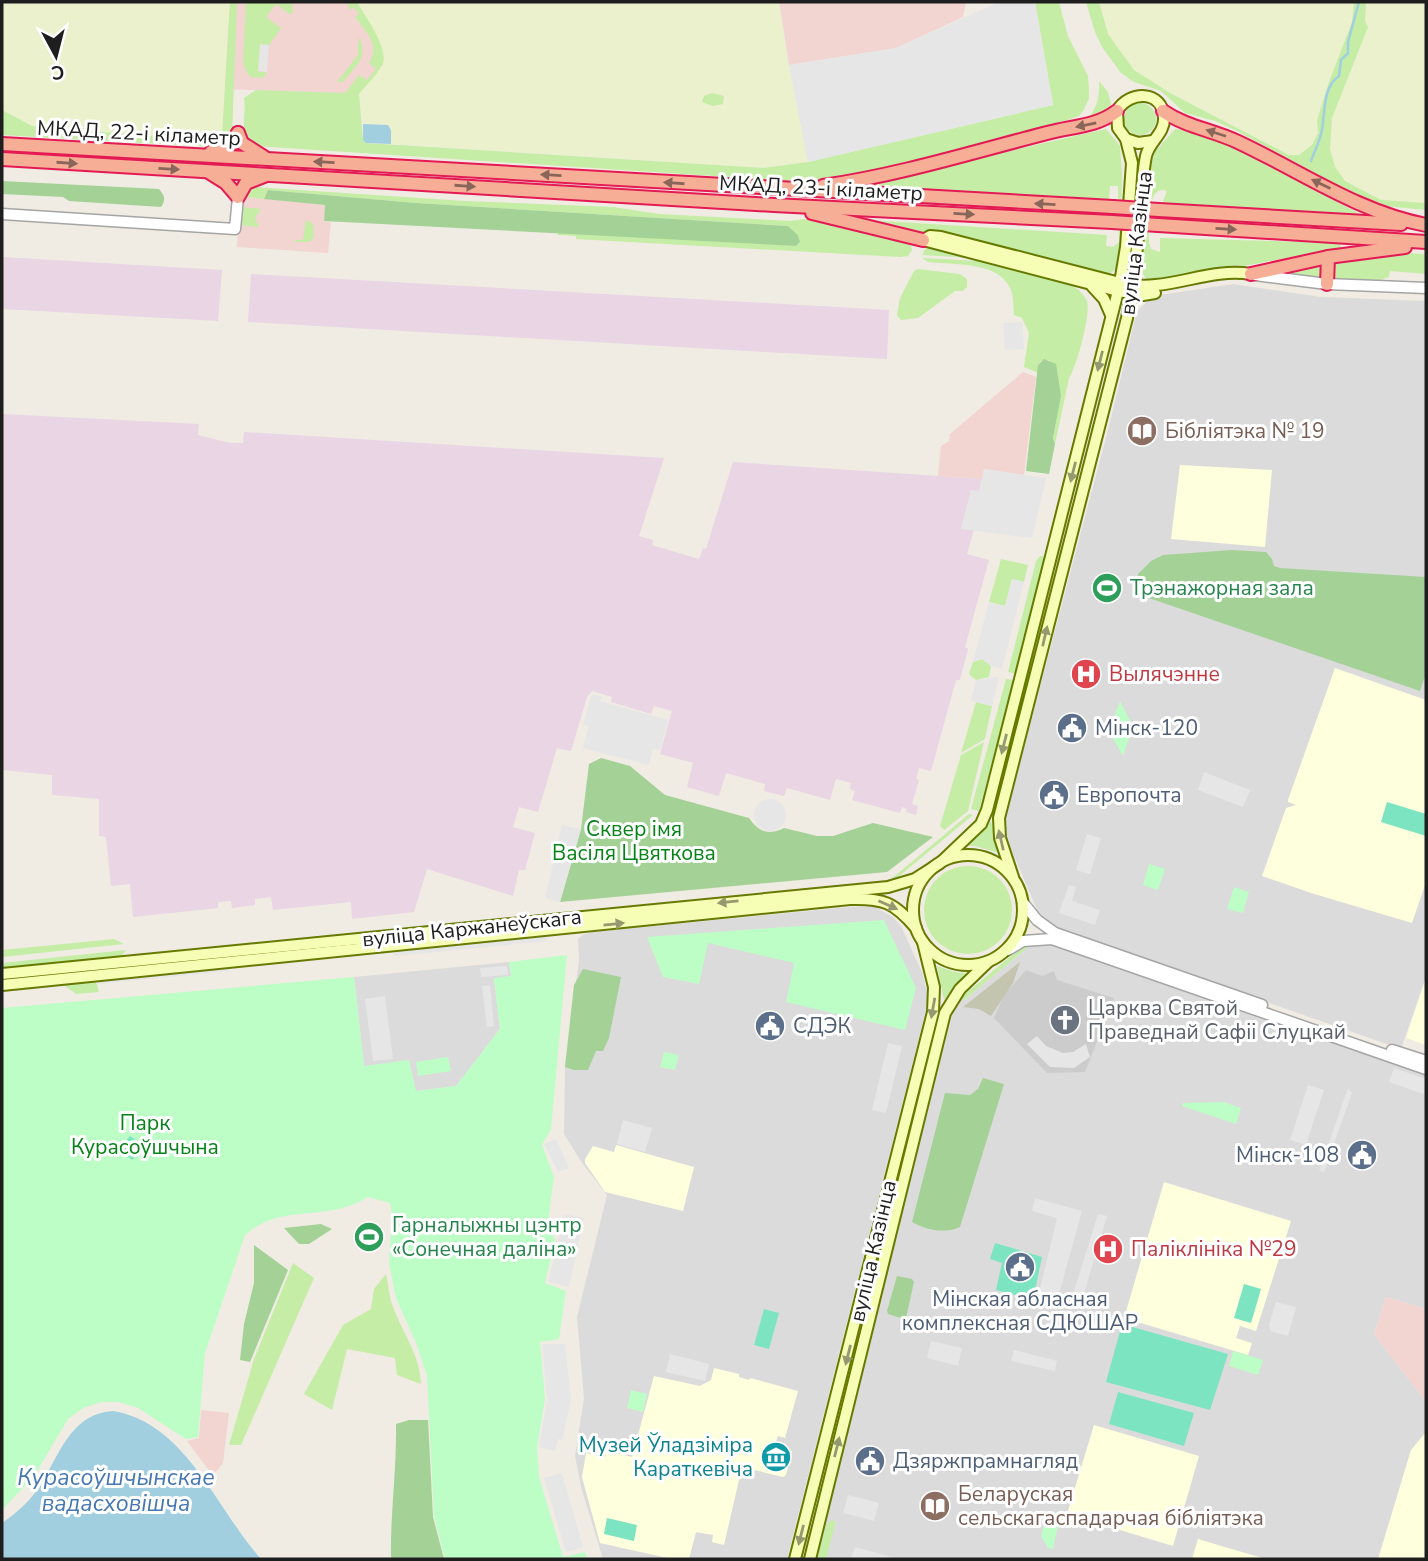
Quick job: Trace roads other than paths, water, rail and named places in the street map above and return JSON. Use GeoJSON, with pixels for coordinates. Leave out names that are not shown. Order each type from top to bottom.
{"type":"FeatureCollection","features":[{"type":"Feature","properties":{"kind":"highway"},"geometry":{"type":"LineString","coordinates":[[792,190],[847,182],[940,162],[1051,131],[1100,122],[1118,111]]}},
{"type":"Feature","properties":{"kind":"highway"},"geometry":{"type":"LineString","coordinates":[[1163,111],[1188,126],[1245,145],[1374,211],[1426,225]]}},
{"type":"Feature","properties":{"kind":"highway"},"geometry":{"type":"LineString","coordinates":[[198,155],[226,148],[238,133],[242,143],[270,160]]}},
{"type":"Feature","properties":{"kind":"highway","name":"МКАД, 22-і кіламетр"},"geometry":{"type":"LineString","coordinates":[[2,144],[270,160]]}},
{"type":"Feature","properties":{"kind":"highway","name":"МКАД, 22-і кіламетр"},"geometry":{"type":"LineString","coordinates":[[2,159],[271,174]]}},
{"type":"Feature","properties":{"kind":"highway","name":"МКАД, 23-і кіламетр"},"geometry":{"type":"LineString","coordinates":[[270,160],[1426,225]]}},
{"type":"Feature","properties":{"kind":"highway"},"geometry":{"type":"LineString","coordinates":[[206,171],[226,183],[238,197],[246,183],[271,174]]}},
{"type":"Feature","properties":{"kind":"highway","name":"МКАД, 23-і кіламетр"},"geometry":{"type":"LineString","coordinates":[[271,174],[774,205],[1368,237],[1426,243]]}},
{"type":"Feature","properties":{"kind":"highway"},"geometry":{"type":"LineString","coordinates":[[774,205],[923,240]]}},
{"type":"Feature","properties":{"kind":"highway"},"geometry":{"type":"LineString","coordinates":[[1251,274],[1328,257],[1426,243]]}},
{"type":"Feature","properties":{"kind":"highway"},"geometry":{"type":"LineString","coordinates":[[1327,284],[1328,257]]}},
{"type":"Feature","properties":{"kind":"main road"},"geometry":{"type":"LineString","coordinates":[[1118,111],[1124,102],[1139,96],[1152,99],[1163,111]]}},
{"type":"Feature","properties":{"kind":"main road","name":"вуліца Казінца"},"geometry":{"type":"LineString","coordinates":[[938,864],[981,824],[987,810],[1119,287],[1126,247],[1131,155],[1126,139],[1118,128],[1118,111]]}},
{"type":"Feature","properties":{"kind":"main road","name":"вуліца Казінца"},"geometry":{"type":"LineString","coordinates":[[1013,877],[1000,838],[999,818],[1067,548],[1109,396],[1133,290],[1145,162],[1149,148],[1163,127],[1163,111]]}},
{"type":"Feature","properties":{"kind":"main road"},"geometry":{"type":"LineString","coordinates":[[1126,139],[1138,143],[1153,141]]}},
{"type":"Feature","properties":{"kind":"main road"},"geometry":{"type":"LineString","coordinates":[[923,240],[930,236],[941,237],[1143,295],[1251,274]]}},
{"type":"Feature","properties":{"kind":"main road"},"geometry":{"type":"LineString","coordinates":[[923,240],[1087,284],[1119,287]]}},
{"type":"Feature","properties":{"kind":"main road"},"geometry":{"type":"LineString","coordinates":[[1087,284],[1104,299],[1111,315]]}},
{"type":"Feature","properties":{"kind":"main road"},"geometry":{"type":"LineString","coordinates":[[962,855],[979,856],[996,862],[1013,877],[1024,904],[1022,926],[1008,950],[988,962],[970,966],[952,963],[934,954],[923,942],[916,928],[913,910],[916,891],[924,877],[938,864],[962,855]]}},
{"type":"Feature","properties":{"kind":"main road","name":"вуліца Каржанеўскага"},"geometry":{"type":"LineString","coordinates":[[2,974],[888,887],[915,878],[938,864]]}},
{"type":"Feature","properties":{"kind":"main road","name":"вуліца Каржанеўскага"},"geometry":{"type":"LineString","coordinates":[[2,985],[850,899],[885,901],[898,908],[916,928]]}},
{"type":"Feature","properties":{"kind":"main road","name":"вуліца Казінца"},"geometry":{"type":"LineString","coordinates":[[795,1559],[933,1012],[934,987],[923,942]]}},
{"type":"Feature","properties":{"kind":"main road","name":"вуліца Казінца"},"geometry":{"type":"LineString","coordinates":[[810,1559],[945,1013],[960,989],[988,962]]}},
{"type":"Feature","properties":{"kind":"main road"},"geometry":{"type":"LineString","coordinates":[[808,1510],[821,1514]]}},
{"type":"Feature","properties":{"kind":"street"},"geometry":{"type":"LineString","coordinates":[[2,214],[235,229],[238,197]]}},
{"type":"Feature","properties":{"kind":"street"},"geometry":{"type":"LineString","coordinates":[[1251,274],[1327,284],[1426,288]]}},
{"type":"Feature","properties":{"kind":"street"},"geometry":{"type":"LineString","coordinates":[[1024,904],[1042,924],[1055,933],[1426,1061]]}},
{"type":"Feature","properties":{"kind":"street"},"geometry":{"type":"LineString","coordinates":[[1008,950],[1023,941],[1052,939],[1426,1069]]}},
{"type":"Feature","properties":{"kind":"water"},"geometry":{"type":"Polygon","coordinates":[[[363,124],[388,125],[391,130],[391,144],[366,143],[363,140],[363,124]]]}},
{"type":"Feature","properties":{"kind":"water","name":"Курасоўшчынскае вадасховішча"},"geometry":{"type":"Polygon","coordinates":[[[113,1411],[139,1419],[161,1432],[180,1450],[261,1559],[2,1559],[2,1523],[33,1495],[75,1429],[85,1420],[113,1411]]]}},
{"type":"Feature","properties":{"kind":"waterway"},"geometry":{"type":"LineString","coordinates":[[1311,161],[1321,134],[1329,88],[1339,76],[1341,60],[1348,53],[1348,42],[1359,2]]}},
{"type":"Feature","properties":{"kind":"place","name":"Бібліятэка № 19"},"geometry":{"type":"Point","coordinates":[1142,431]}},
{"type":"Feature","properties":{"kind":"place","name":"Трэнажорная зала"},"geometry":{"type":"Point","coordinates":[1107,588]}},
{"type":"Feature","properties":{"kind":"place","name":"Вылячэнне"},"geometry":{"type":"Point","coordinates":[1086,674]}},
{"type":"Feature","properties":{"kind":"place","name":"Мінск-120"},"geometry":{"type":"Point","coordinates":[1072,728]}},
{"type":"Feature","properties":{"kind":"place","name":"Европочта"},"geometry":{"type":"Point","coordinates":[1054,795]}},
{"type":"Feature","properties":{"kind":"place","name":"Царква Святой Праведнай Сафіі Слуцкай"},"geometry":{"type":"Point","coordinates":[1065,1020]}},
{"type":"Feature","properties":{"kind":"place","name":"СДЭК"},"geometry":{"type":"Point","coordinates":[770,1026]}},
{"type":"Feature","properties":{"kind":"place","name":"Мінск-108"},"geometry":{"type":"Point","coordinates":[1362,1155]}},
{"type":"Feature","properties":{"kind":"place","name":"Гарналыжны цэнтр «Сонечная даліна»"},"geometry":{"type":"Point","coordinates":[369,1237]}},
{"type":"Feature","properties":{"kind":"place","name":"Паліклініка №29"},"geometry":{"type":"Point","coordinates":[1108,1249]}},
{"type":"Feature","properties":{"kind":"place","name":"Мінская абласная комплексная СДЮШАР"},"geometry":{"type":"Point","coordinates":[1020,1267]}},
{"type":"Feature","properties":{"kind":"place","name":"Музей Ўладзіміра Караткевіча"},"geometry":{"type":"Point","coordinates":[776,1457]}},
{"type":"Feature","properties":{"kind":"place","name":"Дзяржпрамнагляд"},"geometry":{"type":"Point","coordinates":[870,1461]}},
{"type":"Feature","properties":{"kind":"place","name":"Беларуская сельскагаспадарчая бібліятэка"},"geometry":{"type":"Point","coordinates":[935,1506]}},
{"type":"Feature","properties":{"kind":"park label","name":"Сквер імя Васіля Цвяткова"},"geometry":{"type":"Point","coordinates":[634,841]}},
{"type":"Feature","properties":{"kind":"park label","name":"Парк Курасоўшчына"},"geometry":{"type":"Point","coordinates":[145,1135]}}]}
